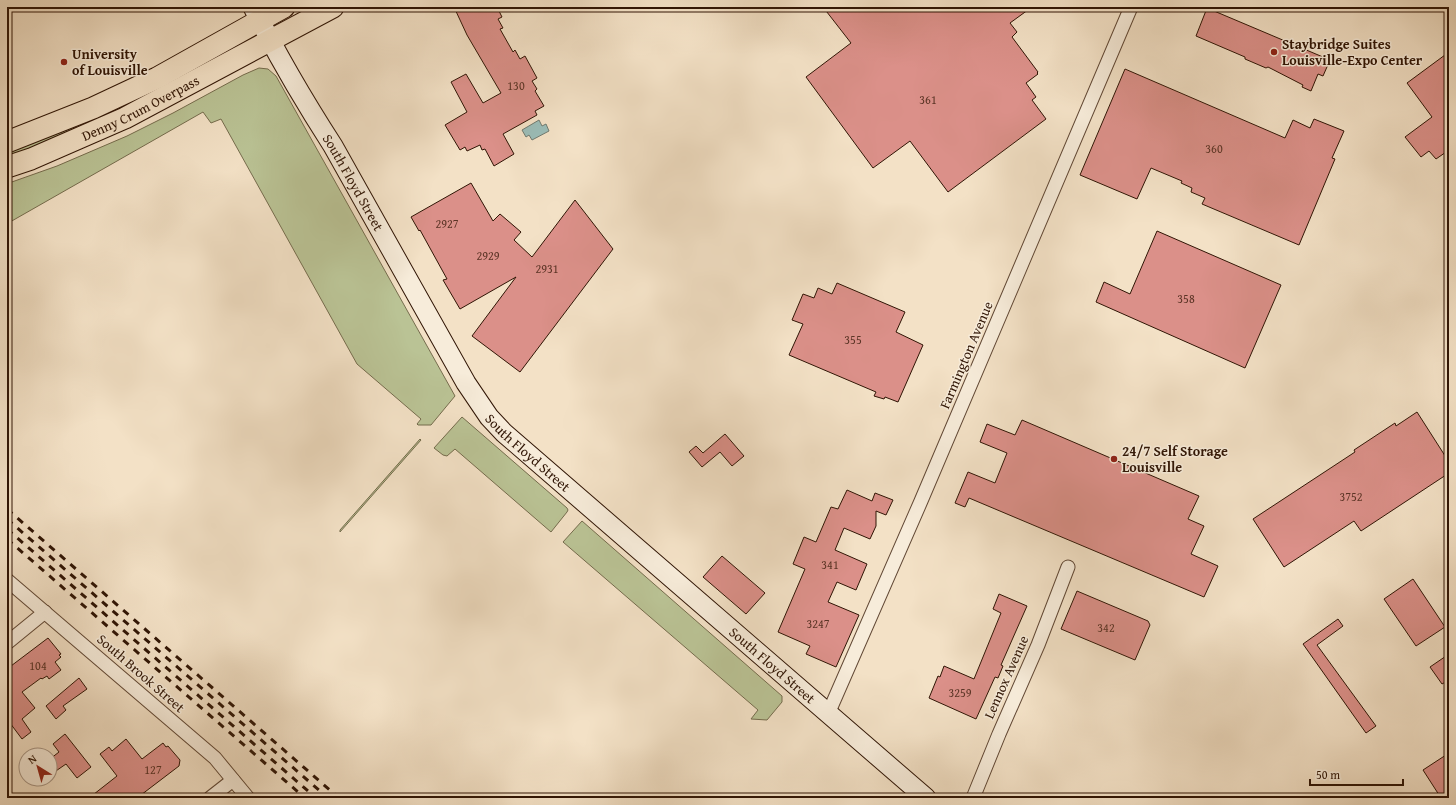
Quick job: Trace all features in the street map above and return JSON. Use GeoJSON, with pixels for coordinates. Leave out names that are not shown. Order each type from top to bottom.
{"type":"FeatureCollection","features":[{"type":"Feature","properties":{"kind":"main road","name":"Denny Crum Overpass"},"geometry":{"type":"LineString","coordinates":[[7,142],[93,108],[157,78],[256,14],[284,7]]}},
{"type":"Feature","properties":{"kind":"main road","name":"Denny Crum Overpass"},"geometry":{"type":"LineString","coordinates":[[7,167],[31,159],[125,118],[333,7]]}},
{"type":"Feature","properties":{"kind":"street","name":"Farmington Avenue"},"geometry":{"type":"LineString","coordinates":[[828,714],[921,501],[1131,7]]}},
{"type":"Feature","properties":{"kind":"street","name":"South Floyd Street"},"geometry":{"type":"LineString","coordinates":[[256,14],[270,41],[333,146],[466,383],[489,417],[504,433],[926,798]]}},
{"type":"Feature","properties":{"kind":"street","name":"Lennox Avenue"},"geometry":{"type":"LineString","coordinates":[[973,798],[1038,645],[1068,568]]}},
{"type":"Feature","properties":{"kind":"street","name":"South Brook Street"},"geometry":{"type":"LineString","coordinates":[[7,580],[215,758],[248,798]]}},
{"type":"Feature","properties":{"kind":"street"},"geometry":{"type":"LineString","coordinates":[[7,643],[45,612]]}},
{"type":"Feature","properties":{"kind":"street"},"geometry":{"type":"LineString","coordinates":[[210,798],[233,780]]}},
{"type":"Feature","properties":{"kind":"green space"},"geometry":{"type":"Polygon","coordinates":[[[259,68],[268,69],[276,76],[455,396],[431,425],[418,425],[417,424],[421,419],[357,364],[221,119],[211,123],[203,112],[10,222],[7,220],[7,190],[11,189],[9,183],[57,166],[127,136],[259,68]]]}},
{"type":"Feature","properties":{"kind":"green space"},"geometry":{"type":"Polygon","coordinates":[[[74,126],[77,132],[7,160],[7,152],[74,126]]]}},
{"type":"Feature","properties":{"kind":"green space"},"geometry":{"type":"Polygon","coordinates":[[[462,417],[567,508],[567,512],[551,532],[455,449],[447,456],[443,455],[434,448],[462,417]]]}},
{"type":"Feature","properties":{"kind":"green space"},"geometry":{"type":"Polygon","coordinates":[[[420,439],[421,440],[340,532],[340,530],[420,439]]]}},
{"type":"Feature","properties":{"kind":"green space"},"geometry":{"type":"Polygon","coordinates":[[[582,521],[782,696],[782,702],[767,720],[751,719],[758,710],[563,542],[582,521]]]}},
{"type":"Feature","properties":{"kind":"water"},"geometry":{"type":"Polygon","coordinates":[[[539,120],[542,126],[546,124],[549,131],[532,140],[529,135],[526,137],[522,130],[539,120]]]}},
{"type":"Feature","properties":{"kind":"building"},"geometry":{"type":"Polygon","coordinates":[[[454,7],[497,7],[502,17],[498,19],[503,28],[500,29],[513,52],[515,50],[520,59],[525,56],[537,78],[532,81],[537,89],[535,91],[544,106],[535,111],[537,115],[503,134],[514,154],[494,166],[485,149],[482,150],[480,145],[467,151],[465,147],[460,150],[445,125],[467,112],[451,82],[466,74],[483,103],[501,93],[467,35],[454,7]]]}},
{"type":"Feature","properties":{"kind":"building"},"geometry":{"type":"Polygon","coordinates":[[[823,7],[1032,7],[1010,23],[1017,32],[1012,37],[1038,72],[1038,74],[1026,83],[1036,97],[1032,100],[1046,119],[948,192],[910,141],[873,168],[806,77],[851,43],[823,7]]]}},
{"type":"Feature","properties":{"kind":"building","name":"Staybridge Suites Louisville-Expo Center"},"geometry":{"type":"Polygon","coordinates":[[[1207,8],[1330,60],[1323,76],[1318,74],[1311,91],[1302,87],[1303,85],[1268,67],[1266,68],[1245,59],[1245,57],[1196,36],[1207,8]]]}},
{"type":"Feature","properties":{"kind":"building"},"geometry":{"type":"Polygon","coordinates":[[[1449,52],[1449,150],[1436,159],[1429,151],[1421,157],[1405,137],[1432,117],[1407,83],[1449,52]]]}},
{"type":"Feature","properties":{"kind":"building"},"geometry":{"type":"Polygon","coordinates":[[[1125,69],[1285,138],[1293,120],[1310,128],[1314,119],[1344,131],[1332,158],[1335,159],[1299,245],[1202,204],[1205,198],[1191,192],[1192,188],[1181,183],[1182,181],[1151,168],[1137,199],[1080,175],[1125,69]]]}},
{"type":"Feature","properties":{"kind":"building"},"geometry":{"type":"Polygon","coordinates":[[[471,183],[493,221],[500,214],[521,232],[514,240],[532,257],[575,200],[613,249],[520,372],[472,336],[516,277],[460,309],[443,280],[447,279],[420,230],[419,231],[411,217],[471,183]]]}},
{"type":"Feature","properties":{"kind":"building"},"geometry":{"type":"Polygon","coordinates":[[[1157,231],[1281,285],[1245,368],[1096,302],[1104,282],[1130,294],[1157,231]]]}},
{"type":"Feature","properties":{"kind":"building"},"geometry":{"type":"Polygon","coordinates":[[[837,283],[905,312],[896,332],[923,345],[898,402],[885,397],[884,399],[874,396],[876,392],[789,355],[803,324],[792,320],[803,294],[814,298],[818,288],[832,294],[837,283]]]}},
{"type":"Feature","properties":{"kind":"building"},"geometry":{"type":"Polygon","coordinates":[[[1417,412],[1449,462],[1449,473],[1361,531],[1354,521],[1284,567],[1253,519],[1355,452],[1354,450],[1395,423],[1396,426],[1417,412]]]}},
{"type":"Feature","properties":{"kind":"building"},"geometry":{"type":"Polygon","coordinates":[[[1022,420],[1199,496],[1188,519],[1204,526],[1191,554],[1218,566],[1204,597],[969,498],[965,507],[955,503],[968,472],[995,483],[1007,453],[980,442],[987,424],[1015,435],[1022,420]]]}},
{"type":"Feature","properties":{"kind":"building"},"geometry":{"type":"Polygon","coordinates":[[[725,434],[744,456],[732,466],[720,452],[702,467],[689,452],[696,446],[703,453],[725,434]]]}},
{"type":"Feature","properties":{"kind":"building"},"geometry":{"type":"Polygon","coordinates":[[[847,490],[872,501],[875,493],[893,500],[886,515],[876,511],[876,526],[870,539],[844,528],[835,550],[867,564],[856,590],[837,582],[828,602],[859,615],[836,667],[806,654],[810,646],[778,632],[805,569],[793,564],[804,537],[816,542],[831,507],[838,509],[847,490]]]}},
{"type":"Feature","properties":{"kind":"building"},"geometry":{"type":"Polygon","coordinates":[[[722,556],[765,593],[746,614],[703,577],[722,556]]]}},
{"type":"Feature","properties":{"kind":"building"},"geometry":{"type":"Polygon","coordinates":[[[1413,579],[1445,627],[1416,646],[1384,599],[1413,579]]]}},
{"type":"Feature","properties":{"kind":"building"},"geometry":{"type":"Polygon","coordinates":[[[1077,591],[1148,621],[1150,625],[1135,660],[1061,629],[1077,591]]]}},
{"type":"Feature","properties":{"kind":"building"},"geometry":{"type":"Polygon","coordinates":[[[999,594],[1027,606],[1001,665],[1003,666],[998,678],[995,677],[976,719],[929,698],[944,666],[974,679],[1001,613],[993,609],[999,594]]]}},
{"type":"Feature","properties":{"kind":"building"},"geometry":{"type":"Polygon","coordinates":[[[1338,619],[1343,626],[1317,645],[1376,726],[1366,733],[1303,644],[1338,619]]]}},
{"type":"Feature","properties":{"kind":"building"},"geometry":{"type":"Polygon","coordinates":[[[48,638],[61,654],[59,655],[61,657],[55,662],[61,670],[49,679],[47,676],[42,679],[41,678],[22,692],[35,708],[22,719],[31,732],[22,739],[7,719],[7,669],[48,638]]]}},
{"type":"Feature","properties":{"kind":"building"},"geometry":{"type":"Polygon","coordinates":[[[1449,654],[1449,680],[1442,684],[1430,667],[1449,654]]]}},
{"type":"Feature","properties":{"kind":"building"},"geometry":{"type":"Polygon","coordinates":[[[79,678],[87,689],[63,706],[66,710],[56,719],[46,706],[79,678]]]}},
{"type":"Feature","properties":{"kind":"building"},"geometry":{"type":"Polygon","coordinates":[[[65,734],[91,767],[77,778],[66,764],[58,770],[59,752],[58,747],[55,747],[53,744],[65,734]]]}},
{"type":"Feature","properties":{"kind":"building"},"geometry":{"type":"Polygon","coordinates":[[[126,739],[142,759],[163,743],[166,747],[168,746],[180,760],[179,766],[137,798],[89,798],[117,776],[100,754],[109,747],[112,751],[126,739]]]}},
{"type":"Feature","properties":{"kind":"building"},"geometry":{"type":"Polygon","coordinates":[[[1449,753],[1449,798],[1441,798],[1423,770],[1449,753]]]}},
{"type":"Feature","properties":{"kind":"railway"},"geometry":{"type":"LineString","coordinates":[[7,509],[339,798]]}},
{"type":"Feature","properties":{"kind":"railway"},"geometry":{"type":"LineString","coordinates":[[7,519],[328,798]]}},
{"type":"Feature","properties":{"kind":"railway"},"geometry":{"type":"LineString","coordinates":[[7,529],[316,798]]}},
{"type":"Feature","properties":{"kind":"railway"},"geometry":{"type":"LineString","coordinates":[[7,539],[305,798]]}},
{"type":"Feature","properties":{"kind":"place","name":"Staybridge Suites Louisville-Expo Center"},"geometry":{"type":"Point","coordinates":[1274,52]}},
{"type":"Feature","properties":{"kind":"place","name":"University of Louisville"},"geometry":{"type":"Point","coordinates":[64,62]}},
{"type":"Feature","properties":{"kind":"place","name":"24/7 Self Storage Louisville"},"geometry":{"type":"Point","coordinates":[1114,459]}}]}
